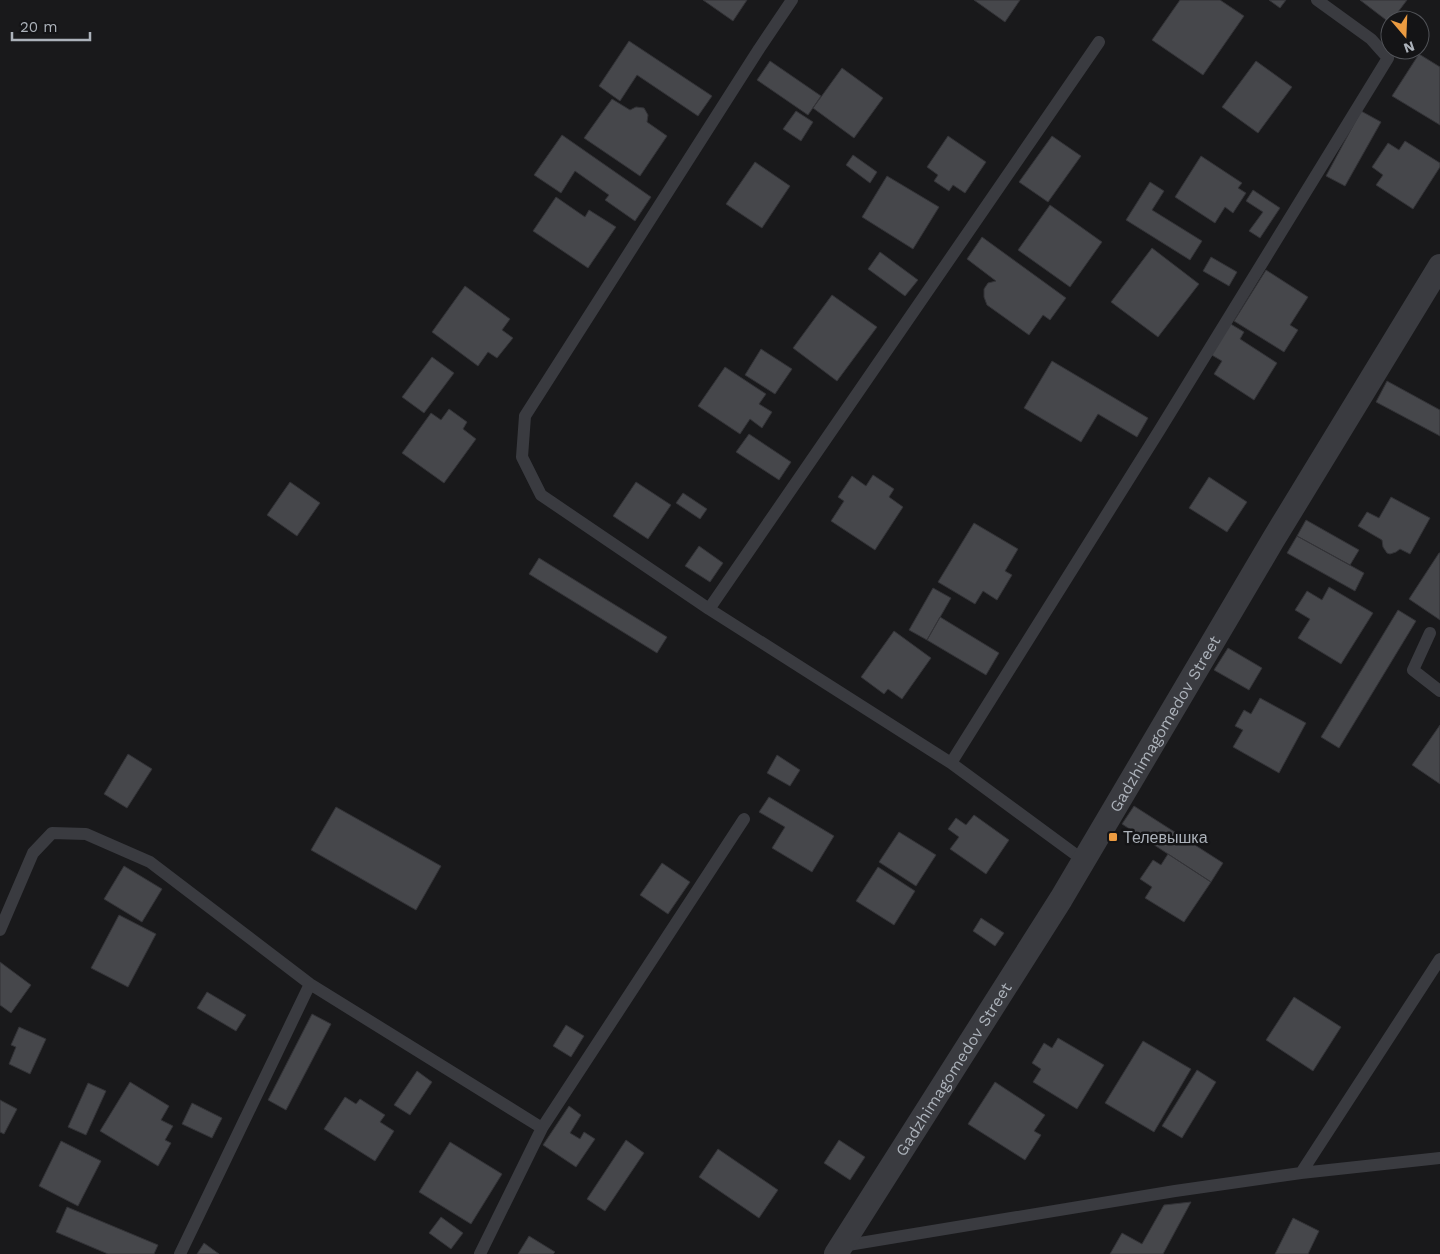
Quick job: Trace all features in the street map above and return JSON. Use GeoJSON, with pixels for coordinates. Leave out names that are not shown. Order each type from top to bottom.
{"type":"FeatureCollection","features":[{"type":"Feature","properties":{"kind":"street","name":"Gadzhimagomedov Street"},"geometry":{"type":"LineString","coordinates":[[839,1250],[1056,908],[1273,540],[1440,266]]}},
{"type":"Feature","properties":{"kind":"lane"},"geometry":{"type":"LineString","coordinates":[[792,0],[525,416],[522,457],[541,495],[709,609],[952,764],[1083,860]]}},
{"type":"Feature","properties":{"kind":"lane"},"geometry":{"type":"LineString","coordinates":[[952,764],[1388,58],[1371,39],[1317,0]]}},
{"type":"Feature","properties":{"kind":"lane"},"geometry":{"type":"LineString","coordinates":[[709,609],[1098,42]]}},
{"type":"Feature","properties":{"kind":"lane"},"geometry":{"type":"LineString","coordinates":[[1430,633],[1413,670],[1440,691]]}},
{"type":"Feature","properties":{"kind":"lane"},"geometry":{"type":"LineString","coordinates":[[480,1254],[542,1128],[744,819]]}},
{"type":"Feature","properties":{"kind":"lane"},"geometry":{"type":"LineString","coordinates":[[0,930],[33,853],[52,833],[86,834],[150,862],[310,984],[542,1128]]}},
{"type":"Feature","properties":{"kind":"lane"},"geometry":{"type":"LineString","coordinates":[[1301,1174],[1440,959]]}},
{"type":"Feature","properties":{"kind":"lane"},"geometry":{"type":"LineString","coordinates":[[180,1254],[310,984]]}},
{"type":"Feature","properties":{"kind":"lane"},"geometry":{"type":"LineString","coordinates":[[839,1250],[1175,1191],[1440,1158]]}},
{"type":"Feature","properties":{"kind":"building"},"geometry":{"type":"Polygon","coordinates":[[[703,0],[747,0],[733,21],[703,0]]]}},
{"type":"Feature","properties":{"kind":"building"},"geometry":{"type":"Polygon","coordinates":[[[974,0],[1020,0],[1005,22],[974,0]]]}},
{"type":"Feature","properties":{"kind":"building"},"geometry":{"type":"Polygon","coordinates":[[[1180,0],[1220,0],[1244,16],[1203,75],[1152,40],[1180,0]]]}},
{"type":"Feature","properties":{"kind":"building"},"geometry":{"type":"Polygon","coordinates":[[[1269,0],[1286,0],[1280,8],[1269,0]]]}},
{"type":"Feature","properties":{"kind":"building"},"geometry":{"type":"Polygon","coordinates":[[[1360,0],[1407,0],[1400,10],[1380,10],[1380,15],[1360,0]]]}},
{"type":"Feature","properties":{"kind":"building"},"geometry":{"type":"Polygon","coordinates":[[[629,41],[712,96],[698,116],[637,75],[620,101],[599,86],[629,41]]]}},
{"type":"Feature","properties":{"kind":"building"},"geometry":{"type":"Polygon","coordinates":[[[1415,60],[1429,60],[1440,67],[1440,125],[1392,96],[1415,60]]]}},
{"type":"Feature","properties":{"kind":"building"},"geometry":{"type":"Polygon","coordinates":[[[770,61],[821,96],[808,115],[757,80],[770,61]]]}},
{"type":"Feature","properties":{"kind":"building"},"geometry":{"type":"Polygon","coordinates":[[[1256,61],[1292,87],[1258,133],[1222,107],[1256,61]]]}},
{"type":"Feature","properties":{"kind":"building"},"geometry":{"type":"Polygon","coordinates":[[[842,68],[883,98],[854,138],[813,108],[842,68]]]}},
{"type":"Feature","properties":{"kind":"building"},"geometry":{"type":"Polygon","coordinates":[[[612,99],[630,110],[636,107],[644,108],[648,115],[647,122],[667,136],[640,176],[584,138],[612,99]]]}},
{"type":"Feature","properties":{"kind":"building"},"geometry":{"type":"Polygon","coordinates":[[[796,111],[813,122],[801,141],[783,129],[796,111]]]}},
{"type":"Feature","properties":{"kind":"building"},"geometry":{"type":"Polygon","coordinates":[[[1361,111],[1381,122],[1345,186],[1326,176],[1361,111]]]}},
{"type":"Feature","properties":{"kind":"building"},"geometry":{"type":"Polygon","coordinates":[[[562,135],[651,197],[635,221],[605,200],[609,195],[575,171],[561,193],[534,175],[562,135]]]}},
{"type":"Feature","properties":{"kind":"building"},"geometry":{"type":"Polygon","coordinates":[[[948,136],[986,162],[965,193],[953,185],[949,191],[934,181],[938,175],[927,167],[948,136]]]}},
{"type":"Feature","properties":{"kind":"building"},"geometry":{"type":"Polygon","coordinates":[[[1052,136],[1081,156],[1048,202],[1019,182],[1052,136]]]}},
{"type":"Feature","properties":{"kind":"building"},"geometry":{"type":"Polygon","coordinates":[[[1405,141],[1440,163],[1440,167],[1413,209],[1376,185],[1383,175],[1372,167],[1388,143],[1399,150],[1405,141]]]}},
{"type":"Feature","properties":{"kind":"building"},"geometry":{"type":"Polygon","coordinates":[[[853,155],[877,172],[870,183],[846,165],[853,155]]]}},
{"type":"Feature","properties":{"kind":"building"},"geometry":{"type":"Polygon","coordinates":[[[1201,156],[1242,183],[1238,188],[1246,193],[1233,213],[1225,207],[1215,223],[1175,197],[1201,156]]]}},
{"type":"Feature","properties":{"kind":"building"},"geometry":{"type":"Polygon","coordinates":[[[755,162],[790,186],[762,228],[726,204],[755,162]]]}},
{"type":"Feature","properties":{"kind":"building"},"geometry":{"type":"Polygon","coordinates":[[[887,176],[939,207],[913,249],[862,217],[887,176]]]}},
{"type":"Feature","properties":{"kind":"building"},"geometry":{"type":"Polygon","coordinates":[[[1150,182],[1164,191],[1152,210],[1202,241],[1190,260],[1126,220],[1150,182]]]}},
{"type":"Feature","properties":{"kind":"building"},"geometry":{"type":"Polygon","coordinates":[[[1253,190],[1280,208],[1260,238],[1249,231],[1263,212],[1246,201],[1253,190]]]}},
{"type":"Feature","properties":{"kind":"building"},"geometry":{"type":"Polygon","coordinates":[[[556,197],[585,217],[589,210],[616,227],[588,268],[533,231],[556,197]]]}},
{"type":"Feature","properties":{"kind":"building"},"geometry":{"type":"Polygon","coordinates":[[[1050,205],[1102,242],[1070,287],[1018,250],[1050,205]]]}},
{"type":"Feature","properties":{"kind":"building"},"geometry":{"type":"Polygon","coordinates":[[[982,237],[1066,298],[1050,320],[1043,315],[1029,335],[987,305],[984,289],[988,283],[996,281],[967,259],[982,237]]]}},
{"type":"Feature","properties":{"kind":"building"},"geometry":{"type":"Polygon","coordinates":[[[1152,248],[1199,284],[1158,337],[1111,302],[1152,248]]]}},
{"type":"Feature","properties":{"kind":"building"},"geometry":{"type":"Polygon","coordinates":[[[880,252],[918,280],[905,296],[868,269],[880,252]]]}},
{"type":"Feature","properties":{"kind":"building"},"geometry":{"type":"Polygon","coordinates":[[[1211,257],[1237,272],[1229,286],[1203,271],[1211,257]]]}},
{"type":"Feature","properties":{"kind":"building"},"geometry":{"type":"Polygon","coordinates":[[[1266,270],[1308,297],[1290,325],[1298,330],[1284,352],[1234,321],[1266,270]]]}},
{"type":"Feature","properties":{"kind":"building"},"geometry":{"type":"Polygon","coordinates":[[[465,286],[510,319],[502,330],[513,338],[497,358],[488,352],[478,366],[432,332],[465,286]]]}},
{"type":"Feature","properties":{"kind":"building"},"geometry":{"type":"Polygon","coordinates":[[[832,295],[877,327],[837,381],[793,348],[832,295]]]}},
{"type":"Feature","properties":{"kind":"building"},"geometry":{"type":"Polygon","coordinates":[[[1229,323],[1244,332],[1240,339],[1277,363],[1254,400],[1214,374],[1222,361],[1210,354],[1229,323]]]}},
{"type":"Feature","properties":{"kind":"building"},"geometry":{"type":"Polygon","coordinates":[[[761,349],[792,369],[775,394],[745,375],[761,349]]]}},
{"type":"Feature","properties":{"kind":"building"},"geometry":{"type":"Polygon","coordinates":[[[432,357],[454,373],[424,413],[402,397],[432,357]]]}},
{"type":"Feature","properties":{"kind":"building"},"geometry":{"type":"Polygon","coordinates":[[[1052,361],[1148,418],[1137,437],[1098,414],[1081,442],[1024,408],[1052,361]]]}},
{"type":"Feature","properties":{"kind":"building"},"geometry":{"type":"Polygon","coordinates":[[[725,367],[766,394],[759,404],[772,412],[762,428],[750,419],[740,434],[698,406],[725,367]]]}},
{"type":"Feature","properties":{"kind":"building"},"geometry":{"type":"Polygon","coordinates":[[[1387,381],[1440,410],[1440,436],[1376,402],[1387,381]]]}},
{"type":"Feature","properties":{"kind":"building"},"geometry":{"type":"Polygon","coordinates":[[[449,409],[467,422],[463,429],[476,439],[444,483],[402,453],[431,413],[441,420],[449,409]]]}},
{"type":"Feature","properties":{"kind":"building"},"geometry":{"type":"Polygon","coordinates":[[[749,434],[791,462],[779,480],[736,452],[749,434]]]}},
{"type":"Feature","properties":{"kind":"building"},"geometry":{"type":"Polygon","coordinates":[[[873,475],[894,489],[889,497],[903,507],[875,550],[831,521],[844,501],[838,497],[852,476],[866,486],[873,475]]]}},
{"type":"Feature","properties":{"kind":"building"},"geometry":{"type":"Polygon","coordinates":[[[1209,477],[1247,502],[1227,532],[1189,508],[1209,477]]]}},
{"type":"Feature","properties":{"kind":"building"},"geometry":{"type":"Polygon","coordinates":[[[290,482],[320,503],[297,536],[267,515],[290,482]]]}},
{"type":"Feature","properties":{"kind":"building"},"geometry":{"type":"Polygon","coordinates":[[[636,482],[671,505],[648,539],[613,516],[636,482]]]}},
{"type":"Feature","properties":{"kind":"building"},"geometry":{"type":"Polygon","coordinates":[[[683,493],[707,509],[700,519],[676,503],[683,493]]]}},
{"type":"Feature","properties":{"kind":"building"},"geometry":{"type":"Polygon","coordinates":[[[1391,497],[1430,518],[1410,554],[1400,549],[1390,554],[1387,553],[1383,547],[1382,540],[1358,526],[1367,512],[1379,518],[1391,497]]]}},
{"type":"Feature","properties":{"kind":"building"},"geometry":{"type":"Polygon","coordinates":[[[1306,520],[1359,550],[1350,565],[1297,536],[1306,520]]]}},
{"type":"Feature","properties":{"kind":"building"},"geometry":{"type":"Polygon","coordinates":[[[974,523],[1018,549],[1005,571],[1012,575],[997,600],[983,591],[975,604],[938,582],[974,523]]]}},
{"type":"Feature","properties":{"kind":"building"},"geometry":{"type":"Polygon","coordinates":[[[1297,536],[1364,573],[1355,591],[1287,553],[1297,536]]]}},
{"type":"Feature","properties":{"kind":"building"},"geometry":{"type":"Polygon","coordinates":[[[699,546],[723,563],[710,582],[685,566],[699,546]]]}},
{"type":"Feature","properties":{"kind":"building"},"geometry":{"type":"Polygon","coordinates":[[[1440,553],[1440,620],[1409,599],[1440,553]]]}},
{"type":"Feature","properties":{"kind":"building"},"geometry":{"type":"Polygon","coordinates":[[[539,558],[667,637],[657,653],[529,574],[539,558]]]}},
{"type":"Feature","properties":{"kind":"building"},"geometry":{"type":"Polygon","coordinates":[[[1329,587],[1373,613],[1341,664],[1298,638],[1310,619],[1295,610],[1307,591],[1322,600],[1329,587]]]}},
{"type":"Feature","properties":{"kind":"building"},"geometry":{"type":"Polygon","coordinates":[[[933,588],[951,598],[927,640],[909,630],[933,588]]]}},
{"type":"Feature","properties":{"kind":"building"},"geometry":{"type":"Polygon","coordinates":[[[1398,610],[1416,621],[1339,748],[1321,737],[1398,610]]]}},
{"type":"Feature","properties":{"kind":"building"},"geometry":{"type":"Polygon","coordinates":[[[940,617],[999,653],[986,675],[927,640],[940,617]]]}},
{"type":"Feature","properties":{"kind":"building"},"geometry":{"type":"Polygon","coordinates":[[[894,631],[931,658],[902,699],[888,689],[884,694],[861,677],[894,631]]]}},
{"type":"Feature","properties":{"kind":"building"},"geometry":{"type":"Polygon","coordinates":[[[1228,648],[1262,668],[1249,690],[1214,670],[1228,648]]]}},
{"type":"Feature","properties":{"kind":"building"},"geometry":{"type":"Polygon","coordinates":[[[1260,698],[1306,723],[1279,773],[1233,747],[1243,730],[1235,726],[1244,710],[1251,714],[1260,698]]]}},
{"type":"Feature","properties":{"kind":"building"},"geometry":{"type":"Polygon","coordinates":[[[1440,725],[1440,784],[1412,765],[1440,725]]]}},
{"type":"Feature","properties":{"kind":"building"},"geometry":{"type":"Polygon","coordinates":[[[128,754],[152,769],[127,808],[104,794],[128,754]]]}},
{"type":"Feature","properties":{"kind":"building"},"geometry":{"type":"Polygon","coordinates":[[[777,755],[800,770],[790,786],[767,773],[777,755]]]}},
{"type":"Feature","properties":{"kind":"building"},"geometry":{"type":"Polygon","coordinates":[[[769,797],[834,836],[812,872],[772,848],[785,827],[759,812],[769,797]]]}},
{"type":"Feature","properties":{"kind":"building"},"geometry":{"type":"Polygon","coordinates":[[[1134,806],[1223,863],[1211,882],[1122,824],[1134,806]]]}},
{"type":"Feature","properties":{"kind":"building"},"geometry":{"type":"Polygon","coordinates":[[[336,807],[441,866],[416,910],[311,850],[336,807]]]}},
{"type":"Feature","properties":{"kind":"building"},"geometry":{"type":"Polygon","coordinates":[[[974,815],[1009,840],[986,874],[950,849],[959,837],[948,829],[956,818],[966,825],[974,815]]]}},
{"type":"Feature","properties":{"kind":"building"},"geometry":{"type":"Polygon","coordinates":[[[899,832],[936,855],[916,886],[879,862],[899,832]]]}},
{"type":"Feature","properties":{"kind":"building"},"geometry":{"type":"Polygon","coordinates":[[[1168,854],[1211,882],[1184,922],[1145,898],[1152,887],[1140,879],[1153,860],[1161,865],[1168,854]]]}},
{"type":"Feature","properties":{"kind":"building"},"geometry":{"type":"Polygon","coordinates":[[[662,863],[690,882],[668,914],[640,895],[662,863]]]}},
{"type":"Feature","properties":{"kind":"building"},"geometry":{"type":"Polygon","coordinates":[[[124,866],[162,889],[142,922],[104,899],[124,866]]]}},
{"type":"Feature","properties":{"kind":"building"},"geometry":{"type":"Polygon","coordinates":[[[878,867],[915,891],[894,925],[856,901],[878,867]]]}},
{"type":"Feature","properties":{"kind":"building"},"geometry":{"type":"Polygon","coordinates":[[[119,915],[156,934],[128,987],[91,968],[119,915]]]}},
{"type":"Feature","properties":{"kind":"building"},"geometry":{"type":"Polygon","coordinates":[[[981,918],[1004,933],[995,946],[973,931],[981,918]]]}},
{"type":"Feature","properties":{"kind":"building"},"geometry":{"type":"Polygon","coordinates":[[[0,962],[31,985],[11,1013],[0,1005],[0,962]]]}},
{"type":"Feature","properties":{"kind":"building"},"geometry":{"type":"Polygon","coordinates":[[[207,992],[246,1015],[236,1031],[197,1008],[207,992]]]}},
{"type":"Feature","properties":{"kind":"building"},"geometry":{"type":"Polygon","coordinates":[[[1294,997],[1341,1027],[1313,1071],[1266,1040],[1294,997]]]}},
{"type":"Feature","properties":{"kind":"building"},"geometry":{"type":"Polygon","coordinates":[[[312,1014],[331,1024],[286,1110],[268,1100],[312,1014]]]}},
{"type":"Feature","properties":{"kind":"building"},"geometry":{"type":"Polygon","coordinates":[[[566,1025],[584,1036],[571,1057],[553,1046],[566,1025]]]}},
{"type":"Feature","properties":{"kind":"building"},"geometry":{"type":"Polygon","coordinates":[[[19,1027],[46,1039],[30,1074],[9,1064],[16,1047],[11,1045],[19,1027]]]}},
{"type":"Feature","properties":{"kind":"building"},"geometry":{"type":"Polygon","coordinates":[[[1058,1038],[1104,1065],[1077,1109],[1033,1082],[1041,1069],[1032,1063],[1044,1043],[1052,1048],[1058,1038]]]}},
{"type":"Feature","properties":{"kind":"building"},"geometry":{"type":"Polygon","coordinates":[[[1143,1041],[1191,1069],[1154,1132],[1105,1103],[1143,1041]]]}},
{"type":"Feature","properties":{"kind":"building"},"geometry":{"type":"Polygon","coordinates":[[[1197,1070],[1216,1082],[1182,1138],[1162,1126],[1197,1070]]]}},
{"type":"Feature","properties":{"kind":"building"},"geometry":{"type":"Polygon","coordinates":[[[417,1071],[432,1082],[410,1115],[394,1105],[417,1071]]]}},
{"type":"Feature","properties":{"kind":"building"},"geometry":{"type":"Polygon","coordinates":[[[130,1082],[169,1106],[161,1120],[173,1126],[165,1140],[171,1143],[158,1166],[100,1131],[130,1082]]]}},
{"type":"Feature","properties":{"kind":"building"},"geometry":{"type":"Polygon","coordinates":[[[995,1082],[1045,1115],[1034,1131],[1041,1135],[1025,1160],[968,1124],[995,1082]]]}},
{"type":"Feature","properties":{"kind":"building"},"geometry":{"type":"Polygon","coordinates":[[[88,1083],[106,1091],[86,1135],[68,1127],[88,1083]]]}},
{"type":"Feature","properties":{"kind":"building"},"geometry":{"type":"Polygon","coordinates":[[[345,1097],[356,1104],[360,1099],[385,1115],[380,1122],[394,1131],[375,1161],[324,1129],[345,1097]]]}},
{"type":"Feature","properties":{"kind":"building"},"geometry":{"type":"Polygon","coordinates":[[[0,1100],[17,1109],[4,1134],[0,1132],[0,1100]]]}},
{"type":"Feature","properties":{"kind":"building"},"geometry":{"type":"Polygon","coordinates":[[[192,1103],[222,1118],[212,1138],[182,1124],[192,1103]]]}},
{"type":"Feature","properties":{"kind":"building"},"geometry":{"type":"Polygon","coordinates":[[[569,1106],[581,1115],[570,1133],[580,1139],[584,1132],[595,1139],[576,1167],[543,1145],[569,1106]]]}},
{"type":"Feature","properties":{"kind":"building"},"geometry":{"type":"Polygon","coordinates":[[[626,1140],[644,1153],[605,1211],[587,1199],[626,1140]]]}},
{"type":"Feature","properties":{"kind":"building"},"geometry":{"type":"Polygon","coordinates":[[[839,1140],[865,1157],[850,1180],[824,1163],[839,1140]]]}},
{"type":"Feature","properties":{"kind":"building"},"geometry":{"type":"Polygon","coordinates":[[[61,1141],[101,1161],[78,1206],[39,1186],[61,1141]]]}},
{"type":"Feature","properties":{"kind":"building"},"geometry":{"type":"Polygon","coordinates":[[[450,1142],[502,1174],[471,1224],[419,1192],[450,1142]]]}},
{"type":"Feature","properties":{"kind":"building"},"geometry":{"type":"Polygon","coordinates":[[[718,1149],[778,1190],[759,1218],[699,1177],[718,1149]]]}},
{"type":"Feature","properties":{"kind":"building"},"geometry":{"type":"Polygon","coordinates":[[[1191,1202],[1163,1254],[1110,1254],[1122,1233],[1142,1244],[1164,1205],[1191,1202]]]}},
{"type":"Feature","properties":{"kind":"building"},"geometry":{"type":"Polygon","coordinates":[[[67,1207],[158,1245],[154,1254],[108,1254],[56,1232],[67,1207]]]}},
{"type":"Feature","properties":{"kind":"building"},"geometry":{"type":"Polygon","coordinates":[[[441,1217],[463,1233],[451,1249],[429,1233],[441,1217]]]}},
{"type":"Feature","properties":{"kind":"building"},"geometry":{"type":"Polygon","coordinates":[[[1293,1218],[1319,1231],[1308,1254],[1275,1254],[1293,1218]]]}},
{"type":"Feature","properties":{"kind":"building"},"geometry":{"type":"Polygon","coordinates":[[[529,1236],[555,1252],[553,1254],[518,1254],[529,1236]]]}},
{"type":"Feature","properties":{"kind":"building"},"geometry":{"type":"Polygon","coordinates":[[[204,1243],[219,1254],[197,1254],[204,1243]]]}},
{"type":"Feature","properties":{"kind":"place","name":"Телевышка"},"geometry":{"type":"Point","coordinates":[1113,837]}}]}
